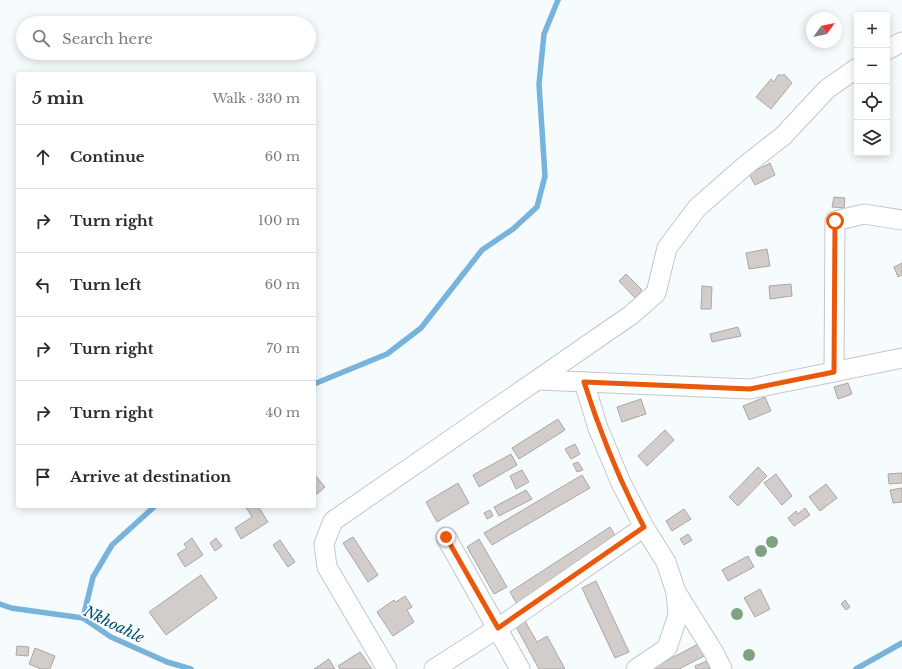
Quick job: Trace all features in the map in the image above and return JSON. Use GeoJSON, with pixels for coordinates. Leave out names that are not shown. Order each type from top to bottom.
{"type":"FeatureCollection","features":[{"type":"Feature","properties":{"kind":"street"},"geometry":{"type":"LineString","coordinates":[[890,48],[902,42]]}},
{"type":"Feature","properties":{"kind":"street"},"geometry":{"type":"LineString","coordinates":[[387,669],[327,567],[324,544],[333,521],[631,315],[656,293],[667,248],[697,208],[746,165],[783,136],[827,89],[854,70]]}},
{"type":"Feature","properties":{"kind":"street"},"geometry":{"type":"LineString","coordinates":[[834,372],[835,221],[864,214],[902,220]]}},
{"type":"Feature","properties":{"kind":"street"},"geometry":{"type":"LineString","coordinates":[[539,380],[750,389],[902,358]]}},
{"type":"Feature","properties":{"kind":"street"},"geometry":{"type":"LineString","coordinates":[[584,382],[598,428],[621,483],[644,527],[666,562],[676,592],[678,615],[667,648],[636,669]]}},
{"type":"Feature","properties":{"kind":"street"},"geometry":{"type":"LineString","coordinates":[[434,669],[498,628],[644,527]]}},
{"type":"Feature","properties":{"kind":"street"},"geometry":{"type":"LineString","coordinates":[[446,537],[520,669]]}},
{"type":"Feature","properties":{"kind":"street"},"geometry":{"type":"LineString","coordinates":[[676,592],[713,651],[722,669]]}},
{"type":"Feature","properties":{"kind":"building"},"geometry":{"type":"Polygon","coordinates":[[[778,75],[785,75],[792,83],[771,109],[756,97],[771,79],[774,82],[778,75]]]}},
{"type":"Feature","properties":{"kind":"building"},"geometry":{"type":"Polygon","coordinates":[[[770,163],[775,175],[755,185],[749,174],[770,163]]]}},
{"type":"Feature","properties":{"kind":"building"},"geometry":{"type":"Polygon","coordinates":[[[834,197],[845,198],[844,208],[832,207],[834,197]]]}},
{"type":"Feature","properties":{"kind":"building"},"geometry":{"type":"Polygon","coordinates":[[[767,249],[770,266],[749,269],[746,253],[767,249]]]}},
{"type":"Feature","properties":{"kind":"building"},"geometry":{"type":"Polygon","coordinates":[[[902,263],[902,275],[898,277],[894,267],[902,263]]]}},
{"type":"Feature","properties":{"kind":"building"},"geometry":{"type":"Polygon","coordinates":[[[626,274],[642,290],[635,298],[619,281],[626,274]]]}},
{"type":"Feature","properties":{"kind":"building"},"geometry":{"type":"Polygon","coordinates":[[[791,284],[792,296],[770,299],[769,286],[791,284]]]}},
{"type":"Feature","properties":{"kind":"building"},"geometry":{"type":"Polygon","coordinates":[[[702,286],[712,287],[711,309],[701,309],[702,286]]]}},
{"type":"Feature","properties":{"kind":"building"},"geometry":{"type":"Polygon","coordinates":[[[738,327],[741,336],[712,342],[710,334],[738,327]]]}},
{"type":"Feature","properties":{"kind":"building"},"geometry":{"type":"Polygon","coordinates":[[[848,383],[852,394],[838,399],[834,387],[848,383]]]}},
{"type":"Feature","properties":{"kind":"building"},"geometry":{"type":"Polygon","coordinates":[[[765,397],[771,411],[749,420],[743,406],[765,397]]]}},
{"type":"Feature","properties":{"kind":"building"},"geometry":{"type":"Polygon","coordinates":[[[641,399],[646,414],[622,422],[617,407],[641,399]]]}},
{"type":"Feature","properties":{"kind":"building"},"geometry":{"type":"Polygon","coordinates":[[[558,419],[565,430],[519,459],[512,448],[558,419]]]}},
{"type":"Feature","properties":{"kind":"building"},"geometry":{"type":"Polygon","coordinates":[[[665,430],[674,440],[647,466],[638,456],[665,430]]]}},
{"type":"Feature","properties":{"kind":"building"},"geometry":{"type":"Polygon","coordinates":[[[575,444],[580,454],[571,459],[565,449],[575,444]]]}},
{"type":"Feature","properties":{"kind":"building"},"geometry":{"type":"Polygon","coordinates":[[[511,454],[517,465],[479,487],[473,475],[511,454]]]}},
{"type":"Feature","properties":{"kind":"building"},"geometry":{"type":"Polygon","coordinates":[[[578,462],[583,470],[577,472],[573,464],[578,462]]]}},
{"type":"Feature","properties":{"kind":"building"},"geometry":{"type":"Polygon","coordinates":[[[758,467],[767,476],[738,506],[729,497],[758,467]]]}},
{"type":"Feature","properties":{"kind":"building"},"geometry":{"type":"Polygon","coordinates":[[[522,470],[529,482],[516,489],[510,476],[522,470]]]}},
{"type":"Feature","properties":{"kind":"building"},"geometry":{"type":"Polygon","coordinates":[[[902,473],[902,483],[889,484],[888,474],[902,473]]]}},
{"type":"Feature","properties":{"kind":"building"},"geometry":{"type":"Polygon","coordinates":[[[776,474],[792,496],[782,505],[764,483],[776,474]]]}},
{"type":"Feature","properties":{"kind":"building"},"geometry":{"type":"Polygon","coordinates":[[[582,475],[590,488],[492,545],[484,533],[582,475]]]}},
{"type":"Feature","properties":{"kind":"building"},"geometry":{"type":"Polygon","coordinates":[[[316,476],[325,487],[317,494],[316,493],[316,476]]]}},
{"type":"Feature","properties":{"kind":"building"},"geometry":{"type":"Polygon","coordinates":[[[458,483],[469,503],[437,522],[426,502],[458,483]]]}},
{"type":"Feature","properties":{"kind":"building"},"geometry":{"type":"Polygon","coordinates":[[[826,484],[837,498],[820,511],[809,497],[826,484]]]}},
{"type":"Feature","properties":{"kind":"building"},"geometry":{"type":"Polygon","coordinates":[[[902,488],[902,502],[893,503],[890,490],[902,488]]]}},
{"type":"Feature","properties":{"kind":"building"},"geometry":{"type":"Polygon","coordinates":[[[526,490],[532,499],[499,516],[494,507],[526,490]]]}},
{"type":"Feature","properties":{"kind":"building"},"geometry":{"type":"Polygon","coordinates":[[[246,508],[259,508],[268,522],[241,539],[235,528],[252,517],[246,508]]]}},
{"type":"Feature","properties":{"kind":"building"},"geometry":{"type":"Polygon","coordinates":[[[805,508],[810,515],[794,526],[788,518],[796,511],[798,514],[805,508]]]}},
{"type":"Feature","properties":{"kind":"building"},"geometry":{"type":"Polygon","coordinates":[[[684,509],[691,519],[672,531],[666,521],[684,509]]]}},
{"type":"Feature","properties":{"kind":"building"},"geometry":{"type":"Polygon","coordinates":[[[490,510],[493,516],[487,519],[484,513],[490,510]]]}},
{"type":"Feature","properties":{"kind":"building"},"geometry":{"type":"Polygon","coordinates":[[[610,527],[618,540],[518,606],[510,592],[610,527]]]}},
{"type":"Feature","properties":{"kind":"building"},"geometry":{"type":"Polygon","coordinates":[[[688,534],[692,540],[684,545],[680,539],[688,534]]]}},
{"type":"Feature","properties":{"kind":"building"},"geometry":{"type":"Polygon","coordinates":[[[353,537],[378,575],[368,582],[343,543],[353,537]]]}},
{"type":"Feature","properties":{"kind":"building"},"geometry":{"type":"Polygon","coordinates":[[[192,538],[203,555],[185,567],[177,554],[187,548],[184,544],[192,538]]]}},
{"type":"Feature","properties":{"kind":"building"},"geometry":{"type":"Polygon","coordinates":[[[216,538],[222,546],[215,551],[210,543],[216,538]]]}},
{"type":"Feature","properties":{"kind":"building"},"geometry":{"type":"Polygon","coordinates":[[[479,539],[507,587],[494,594],[467,547],[479,539]]]}},
{"type":"Feature","properties":{"kind":"building"},"geometry":{"type":"Polygon","coordinates":[[[280,540],[295,562],[288,567],[273,545],[280,540]]]}},
{"type":"Feature","properties":{"kind":"building"},"geometry":{"type":"Polygon","coordinates":[[[748,556],[754,567],[728,581],[722,570],[748,556]]]}},
{"type":"Feature","properties":{"kind":"building"},"geometry":{"type":"Polygon","coordinates":[[[201,575],[217,598],[166,635],[149,612],[201,575]]]}},
{"type":"Feature","properties":{"kind":"building"},"geometry":{"type":"Polygon","coordinates":[[[596,581],[629,652],[615,658],[582,588],[596,581]]]}},
{"type":"Feature","properties":{"kind":"building"},"geometry":{"type":"Polygon","coordinates":[[[760,589],[770,609],[755,617],[744,598],[760,589]]]}},
{"type":"Feature","properties":{"kind":"building"},"geometry":{"type":"Polygon","coordinates":[[[405,596],[412,607],[407,610],[414,622],[393,636],[377,612],[394,600],[396,602],[405,596]]]}},
{"type":"Feature","properties":{"kind":"building"},"geometry":{"type":"Polygon","coordinates":[[[845,600],[850,607],[846,610],[841,604],[845,600]]]}},
{"type":"Feature","properties":{"kind":"building"},"geometry":{"type":"Polygon","coordinates":[[[522,616],[537,642],[547,636],[565,669],[539,669],[513,621],[522,616]]]}},
{"type":"Feature","properties":{"kind":"building"},"geometry":{"type":"Polygon","coordinates":[[[700,643],[706,655],[679,669],[651,669],[700,643]]]}},
{"type":"Feature","properties":{"kind":"building"},"geometry":{"type":"Polygon","coordinates":[[[17,646],[29,647],[28,656],[16,655],[17,646]]]}},
{"type":"Feature","properties":{"kind":"building"},"geometry":{"type":"Polygon","coordinates":[[[35,648],[55,656],[50,669],[41,669],[29,664],[35,648]]]}},
{"type":"Feature","properties":{"kind":"building"},"geometry":{"type":"Polygon","coordinates":[[[360,652],[372,669],[340,669],[338,666],[360,652]]]}},
{"type":"Feature","properties":{"kind":"building"},"geometry":{"type":"Polygon","coordinates":[[[329,659],[335,669],[314,669],[329,659]]]}},
{"type":"Feature","properties":{"kind":"building"},"geometry":{"type":"Polygon","coordinates":[[[707,661],[710,669],[696,669],[695,666],[707,661]]]}},
{"type":"Feature","properties":{"kind":"waterway"},"geometry":{"type":"LineString","coordinates":[[316,383],[387,354],[421,328],[482,250],[513,229],[537,207],[545,176],[539,84],[544,34],[558,0]]}},
{"type":"Feature","properties":{"kind":"waterway"},"geometry":{"type":"LineString","coordinates":[[83,618],[93,577],[112,545],[153,508]]}},
{"type":"Feature","properties":{"kind":"waterway","name":"Nkhoahle"},"geometry":{"type":"LineString","coordinates":[[0,604],[11,608],[83,618],[111,637],[167,662],[191,669]]}},
{"type":"Feature","properties":{"kind":"waterway"},"geometry":{"type":"LineString","coordinates":[[856,669],[902,643]]}},
{"type":"Feature","properties":{"kind":"route"},"geometry":{"type":"LineString","coordinates":[[446,537],[498,628],[644,527],[621,483],[598,428],[584,382],[647,386],[750,389],[834,372],[835,221]]}}]}
